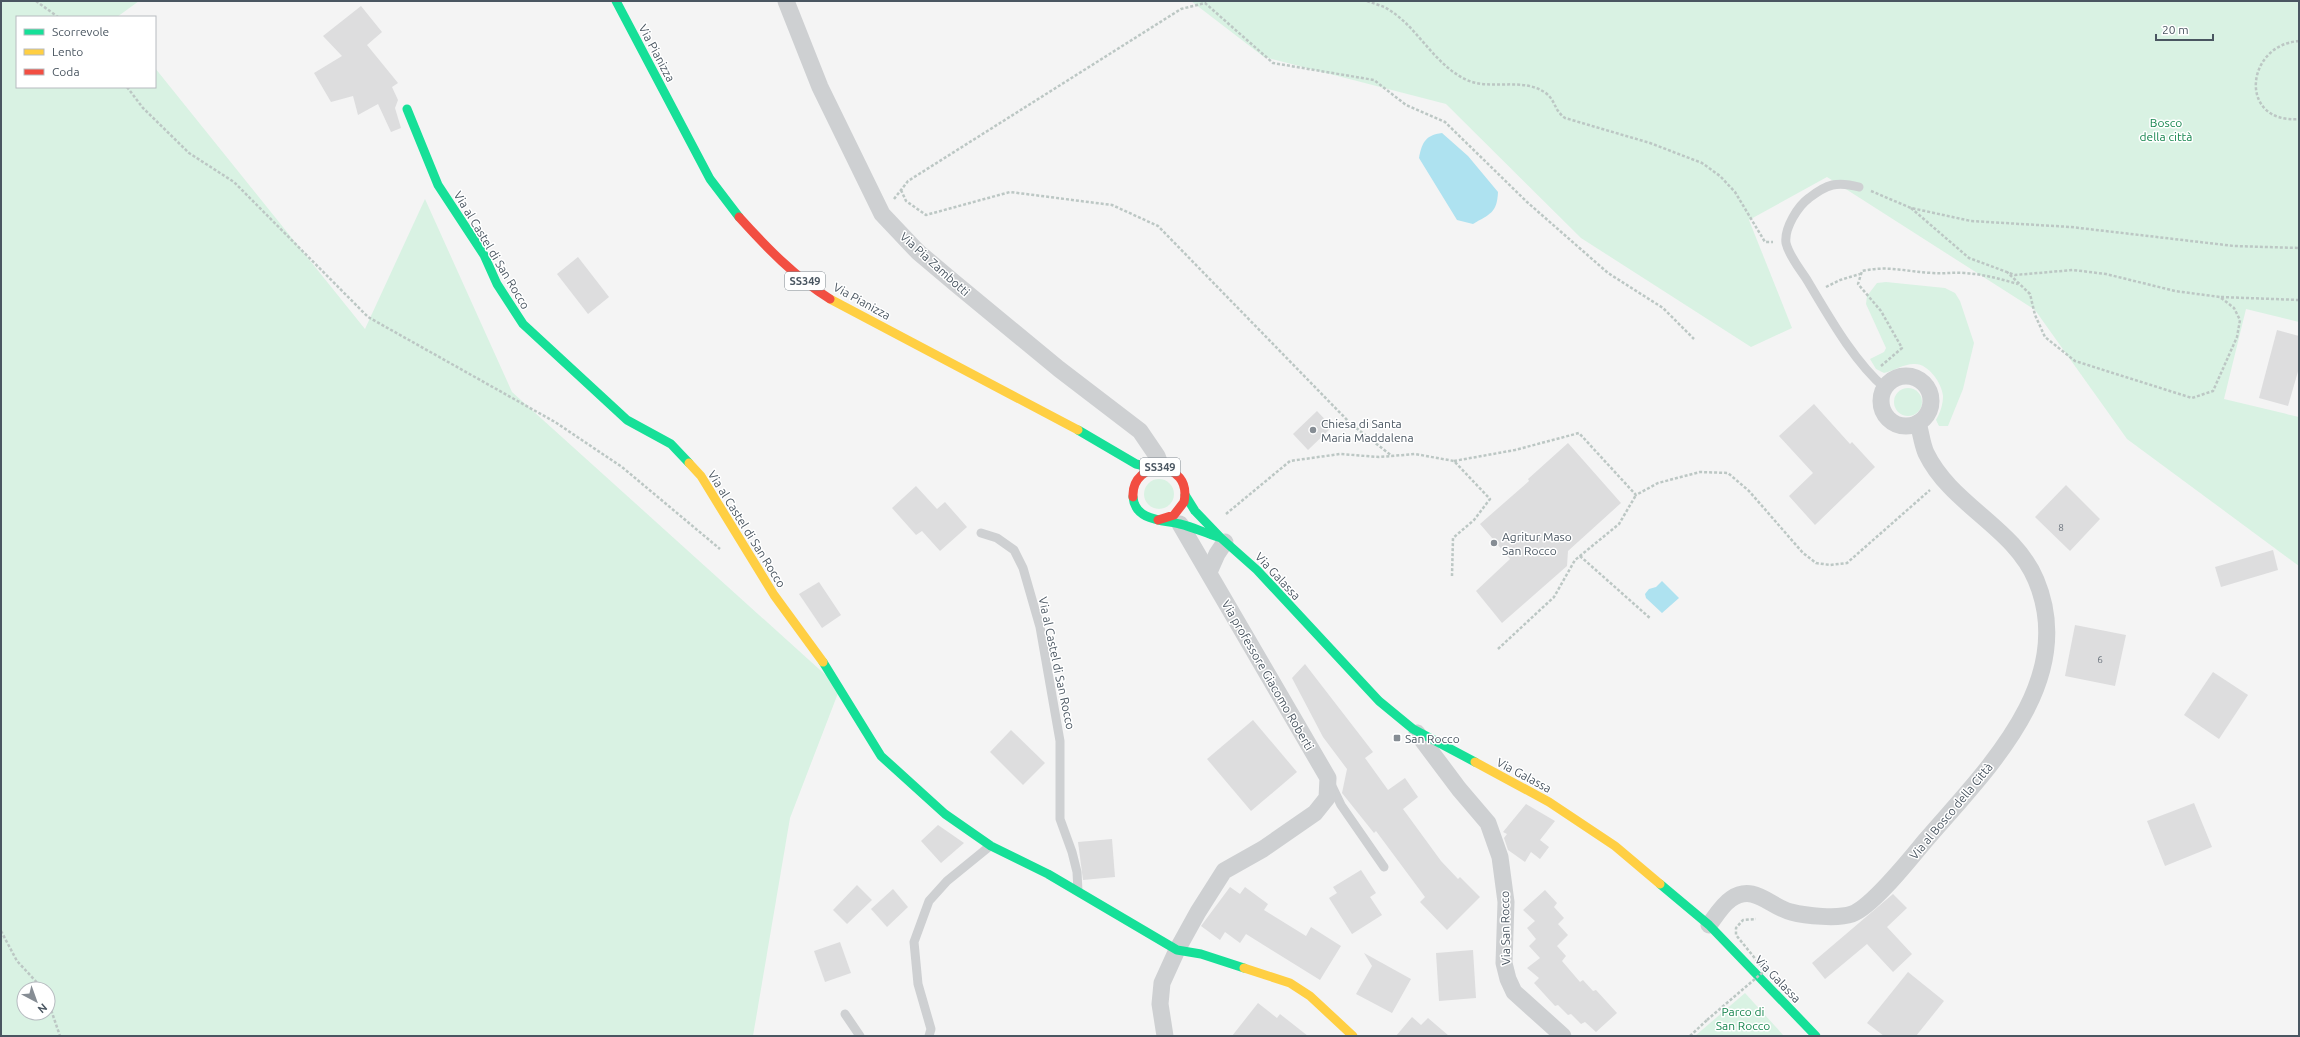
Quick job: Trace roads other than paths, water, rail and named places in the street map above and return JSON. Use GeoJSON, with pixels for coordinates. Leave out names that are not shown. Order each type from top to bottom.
{"type":"FeatureCollection","features":[{"type":"Feature","properties":{"kind":"main road","name":"Via Pianizza"},"geometry":{"type":"LineString","coordinates":[[616,1],[710,179],[730,208],[776,257],[802,279],[829,298],[1061,420],[1136,464],[1176,473],[1184,486],[1185,495]]}},
{"type":"Feature","properties":{"kind":"main road","name":"Via al Castel di San Rocco"},"geometry":{"type":"LineString","coordinates":[[407,108],[438,185],[484,256],[497,284],[523,324],[627,420],[671,444],[701,476],[774,595],[825,665],[881,756],[914,788],[945,814],[991,846],[1078,891],[1177,950],[1201,954],[1290,983],[1310,996],[1353,1036]]}},
{"type":"Feature","properties":{"kind":"main road","name":"Via Pianizza"},"geometry":{"type":"LineString","coordinates":[[1103,446],[1116,463]]}},
{"type":"Feature","properties":{"kind":"main road","name":"SS349"},"geometry":{"type":"LineString","coordinates":[[1132,492],[1138,477],[1157,468]]}},
{"type":"Feature","properties":{"kind":"main road","name":"SS349"},"geometry":{"type":"LineString","coordinates":[[1127,481],[1134,501],[1140,511],[1150,518],[1158,520]]}},
{"type":"Feature","properties":{"kind":"main road"},"geometry":{"type":"LineString","coordinates":[[1158,520],[1175,515],[1180,509],[1185,495]]}},
{"type":"Feature","properties":{"kind":"main road","name":"Via Galassa"},"geometry":{"type":"LineString","coordinates":[[1185,495],[1195,511],[1223,540],[1257,570],[1378,701],[1413,729],[1549,802],[1615,846],[1709,925],[1816,1036]]}},
{"type":"Feature","properties":{"kind":"main road","name":"Via Galassa"},"geometry":{"type":"LineString","coordinates":[[1158,520],[1180,524],[1223,540]]}},
{"type":"Feature","properties":{"kind":"street","name":"Via Pia Zambotti"},"geometry":{"type":"LineString","coordinates":[[786,1],[820,87],[882,214],[918,252],[956,284],[1059,369],[1140,431],[1157,456],[1157,468]]}},
{"type":"Feature","properties":{"kind":"street"},"geometry":{"type":"LineString","coordinates":[[1907,376],[1923,382],[1931,398],[1931,406],[1927,414],[1918,423],[1905,426],[1889,420],[1881,405],[1885,388],[1898,377],[1907,376]]}},
{"type":"Feature","properties":{"kind":"street","name":"Via al Bosco della Città"},"geometry":{"type":"LineString","coordinates":[[1709,925],[1731,899],[1742,894],[1755,893],[1791,912],[1836,917],[1851,915],[1862,909],[1898,873],[1963,800],[1995,760],[2026,710],[2042,672],[2046,651],[2047,622],[2037,581],[2027,561],[2013,544],[1962,498],[1944,478],[1926,453],[1918,423]]}},
{"type":"Feature","properties":{"kind":"street","name":"Via professore Giacomo Roberti"},"geometry":{"type":"LineString","coordinates":[[1180,524],[1328,778]]}},
{"type":"Feature","properties":{"kind":"street"},"geometry":{"type":"LineString","coordinates":[[1209,572],[1223,540]]}},
{"type":"Feature","properties":{"kind":"street","name":"Via San Rocco"},"geometry":{"type":"LineString","coordinates":[[1413,729],[1459,789],[1488,823],[1500,857],[1506,902],[1504,963],[1508,979],[1514,992],[1562,1036]]}},
{"type":"Feature","properties":{"kind":"street"},"geometry":{"type":"LineString","coordinates":[[1165,1036],[1160,1004],[1162,984],[1177,950],[1224,871],[1263,849],[1315,812],[1327,798],[1328,778]]}},
{"type":"Feature","properties":{"kind":"lane"},"geometry":{"type":"LineString","coordinates":[[1859,187],[1843,183],[1823,188],[1803,202],[1790,222],[1786,242],[1791,255],[1818,299],[1870,375],[1885,388]]}},
{"type":"Feature","properties":{"kind":"lane","name":"Via al Castel di San Rocco"},"geometry":{"type":"LineString","coordinates":[[981,533],[997,538],[1014,550],[1023,568],[1040,627],[1060,742],[1060,818],[1072,852],[1077,872],[1078,891]]}},
{"type":"Feature","properties":{"kind":"lane","name":"Via professore Giacomo Roberti"},"geometry":{"type":"LineString","coordinates":[[1328,778],[1342,805],[1384,867]]}},
{"type":"Feature","properties":{"kind":"lane"},"geometry":{"type":"LineString","coordinates":[[929,1036],[930,1028],[918,984],[914,942],[929,901],[947,881],[991,846]]}},
{"type":"Feature","properties":{"kind":"lane"},"geometry":{"type":"LineString","coordinates":[[845,1014],[860,1036]]}},
{"type":"Feature","properties":{"kind":"water"},"geometry":{"type":"Polygon","coordinates":[[[1442,133],[1468,156],[1498,192],[1496,204],[1492,212],[1473,224],[1457,220],[1419,158],[1421,148],[1425,141],[1436,134],[1442,133]]]}},
{"type":"Feature","properties":{"kind":"water"},"geometry":{"type":"Polygon","coordinates":[[[1662,581],[1679,598],[1662,613],[1646,598],[1645,594],[1649,589],[1656,587],[1662,581]]]}},
{"type":"Feature","properties":{"kind":"place","name":"Chiesa di Santa Maria Maddalena"},"geometry":{"type":"Point","coordinates":[1313,430]}},
{"type":"Feature","properties":{"kind":"place","name":"Agritur Maso San Rocco"},"geometry":{"type":"Point","coordinates":[1494,543]}},
{"type":"Feature","properties":{"kind":"place","name":"San Rocco"},"geometry":{"type":"Point","coordinates":[1397,738]}},
{"type":"Feature","properties":{"kind":"park label","name":"Bosco della città"},"geometry":{"type":"Point","coordinates":[2166,129]}},
{"type":"Feature","properties":{"kind":"park label","name":"Parco di San Rocco"},"geometry":{"type":"Point","coordinates":[1743,1018]}}]}
